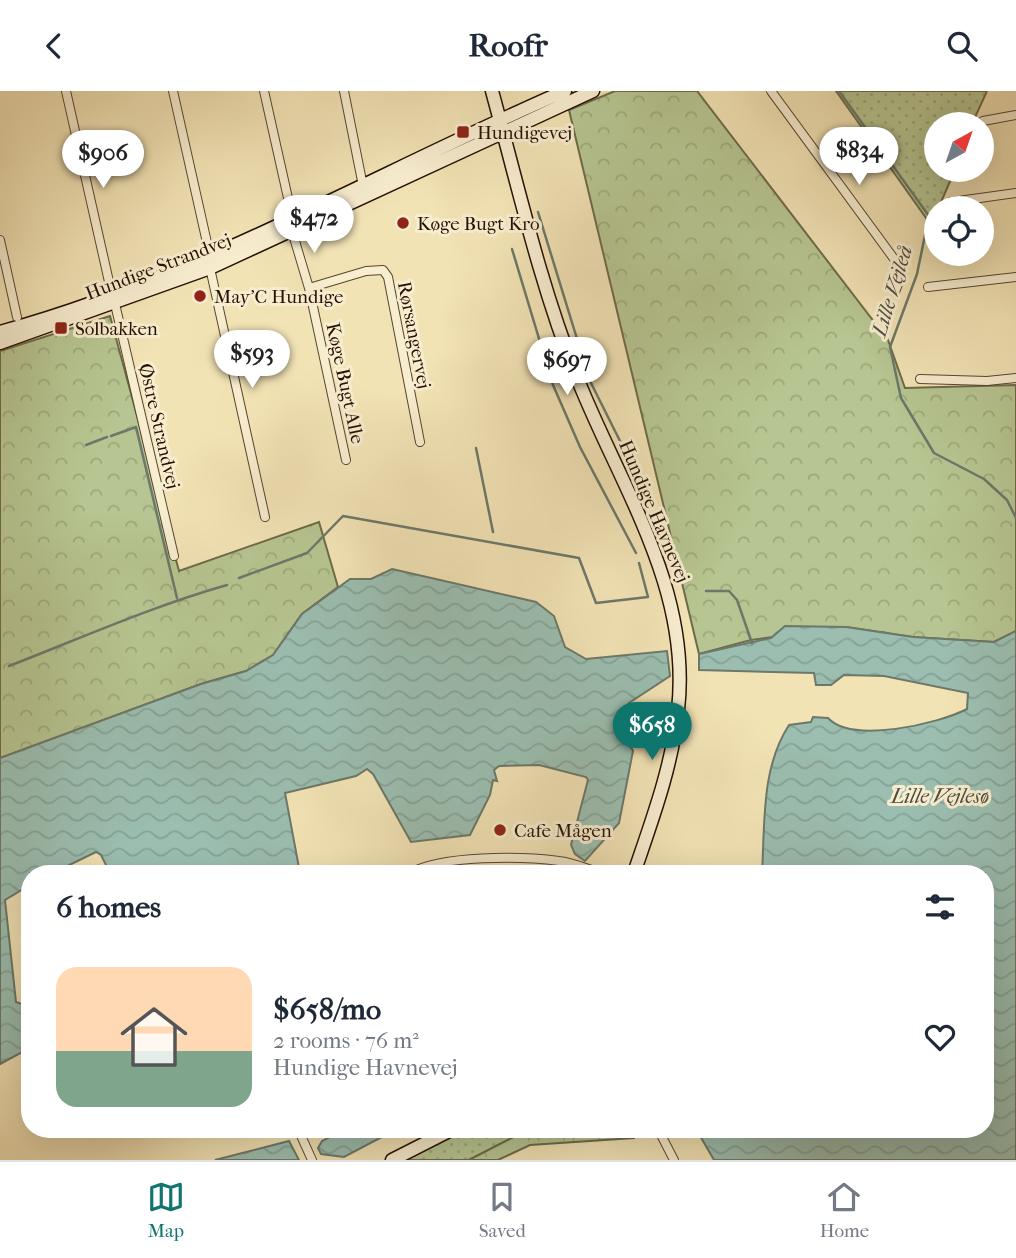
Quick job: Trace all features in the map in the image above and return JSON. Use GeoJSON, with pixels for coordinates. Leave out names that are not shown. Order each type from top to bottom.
{"type":"FeatureCollection","features":[{"type":"Feature","properties":{"kind":"main road"},"geometry":{"type":"LineString","coordinates":[[492,91],[501,126]]}},
{"type":"Feature","properties":{"kind":"main road","name":"Hundige Strandvej"},"geometry":{"type":"LineString","coordinates":[[0,344],[292,231],[565,91]]}},
{"type":"Feature","properties":{"kind":"main road","name":"Hundige Strandvej"},"geometry":{"type":"LineString","coordinates":[[210,262],[363,186],[501,126],[593,91]]}},
{"type":"Feature","properties":{"kind":"main road","name":"Hundige Havnevej"},"geometry":{"type":"LineString","coordinates":[[501,126],[525,216],[576,374],[649,537],[670,597],[676,624],[680,678],[672,750],[660,797],[637,865]]}},
{"type":"Feature","properties":{"kind":"main road","name":"Hundige Strandvej"},"geometry":{"type":"LineString","coordinates":[[0,332],[114,299]]}},
{"type":"Feature","properties":{"kind":"main road"},"geometry":{"type":"LineString","coordinates":[[392,1160],[435,1138]]}},
{"type":"Feature","properties":{"kind":"street","name":"Østre Strandvej"},"geometry":{"type":"LineString","coordinates":[[66,91],[174,556]]}},
{"type":"Feature","properties":{"kind":"street"},"geometry":{"type":"LineString","coordinates":[[173,91],[265,517]]}},
{"type":"Feature","properties":{"kind":"street"},"geometry":{"type":"LineString","coordinates":[[264,91],[290,207]]}},
{"type":"Feature","properties":{"kind":"street"},"geometry":{"type":"LineString","coordinates":[[344,91],[363,186]]}},
{"type":"Feature","properties":{"kind":"street"},"geometry":{"type":"LineString","coordinates":[[771,91],[903,271],[895,292]]}},
{"type":"Feature","properties":{"kind":"street"},"geometry":{"type":"LineString","coordinates":[[994,119],[1016,115]]}},
{"type":"Feature","properties":{"kind":"street"},"geometry":{"type":"LineString","coordinates":[[994,196],[1016,193]]}},
{"type":"Feature","properties":{"kind":"street","name":"Køge Bugt Alle"},"geometry":{"type":"LineString","coordinates":[[292,231],[309,288],[346,460]]}},
{"type":"Feature","properties":{"kind":"street"},"geometry":{"type":"LineString","coordinates":[[0,240],[17,317]]}},
{"type":"Feature","properties":{"kind":"street","name":"Rørsangervej"},"geometry":{"type":"LineString","coordinates":[[309,288],[366,271],[383,270],[388,277],[420,442]]}},
{"type":"Feature","properties":{"kind":"street"},"geometry":{"type":"LineString","coordinates":[[928,287],[1016,277]]}},
{"type":"Feature","properties":{"kind":"street"},"geometry":{"type":"LineString","coordinates":[[920,379],[987,381],[1016,378]]}},
{"type":"Feature","properties":{"kind":"street"},"geometry":{"type":"LineString","coordinates":[[427,865],[450,860],[557,860],[574,865]]}},
{"type":"Feature","properties":{"kind":"street"},"geometry":{"type":"LineString","coordinates":[[302,1138],[312,1160]]}},
{"type":"Feature","properties":{"kind":"street"},"geometry":{"type":"LineString","coordinates":[[663,1138],[674,1160]]}},
{"type":"Feature","properties":{"kind":"green space"},"geometry":{"type":"Polygon","coordinates":[[[615,91],[697,91],[888,340],[905,388],[1016,385],[1016,631],[994,642],[913,637],[846,627],[751,640],[699,654],[569,110],[615,91]]]}},
{"type":"Feature","properties":{"kind":"green space"},"geometry":{"type":"Polygon","coordinates":[[[836,91],[987,91],[977,112],[924,112],[924,182],[950,182],[944,196],[924,196],[924,215],[836,91]]]}},
{"type":"Feature","properties":{"kind":"green space"},"geometry":{"type":"Polygon","coordinates":[[[110,316],[179,571],[319,522],[338,587],[302,614],[273,655],[246,671],[201,684],[0,758],[0,351],[110,316]]]}},
{"type":"Feature","properties":{"kind":"green space"},"geometry":{"type":"Polygon","coordinates":[[[447,1138],[512,1138],[469,1160],[406,1160],[447,1138]]]}},
{"type":"Feature","properties":{"kind":"green space"},"geometry":{"type":"Polygon","coordinates":[[[512,1138],[634,1138],[530,1145],[498,1160],[469,1160],[512,1138]]]}},
{"type":"Feature","properties":{"kind":"water"},"geometry":{"type":"Polygon","coordinates":[[[392,569],[536,602],[554,616],[565,647],[586,659],[667,651],[670,676],[629,703],[623,710],[620,723],[633,751],[619,823],[585,861],[575,854],[571,845],[588,780],[586,777],[539,765],[499,766],[494,770],[497,781],[493,780],[490,795],[470,835],[411,842],[373,774],[367,769],[356,776],[285,793],[298,865],[106,865],[101,855],[96,852],[69,865],[21,865],[21,890],[5,900],[16,1002],[21,1004],[21,1053],[0,1064],[0,758],[201,684],[246,671],[273,655],[302,614],[350,579],[371,579],[392,569]]]}},
{"type":"Feature","properties":{"kind":"water","name":"Lille Vejlesø"},"geometry":{"type":"Polygon","coordinates":[[[785,626],[846,627],[913,637],[994,642],[1016,631],[1016,1160],[714,1160],[701,1138],[994,1138],[994,865],[762,865],[769,778],[773,759],[789,725],[811,722],[813,717],[828,718],[840,726],[856,730],[896,729],[954,715],[967,709],[968,693],[884,676],[844,675],[831,685],[816,685],[814,673],[699,670],[699,654],[771,638],[785,626]]]}},
{"type":"Feature","properties":{"kind":"water"},"geometry":{"type":"Polygon","coordinates":[[[328,1138],[380,1138],[344,1157],[321,1154],[318,1148],[328,1138]]]}},
{"type":"Feature","properties":{"kind":"water"},"geometry":{"type":"Polygon","coordinates":[[[289,1141],[299,1160],[215,1160],[289,1141]]]}},
{"type":"Feature","properties":{"kind":"waterway","name":"Lille Vejleå"},"geometry":{"type":"LineString","coordinates":[[839,91],[929,216],[917,274],[890,347],[901,398],[934,453],[984,479],[1007,500],[1016,518]]}},
{"type":"Feature","properties":{"kind":"waterway"},"geometry":{"type":"LineString","coordinates":[[538,212],[590,381],[648,497]]}},
{"type":"Feature","properties":{"kind":"waterway"},"geometry":{"type":"LineString","coordinates":[[512,249],[553,385],[580,447],[636,553]]}},
{"type":"Feature","properties":{"kind":"waterway"},"geometry":{"type":"LineString","coordinates":[[111,436],[136,427],[177,598]]}},
{"type":"Feature","properties":{"kind":"waterway"},"geometry":{"type":"LineString","coordinates":[[86,445],[107,437]]}},
{"type":"Feature","properties":{"kind":"waterway"},"geometry":{"type":"LineString","coordinates":[[476,448],[493,532]]}},
{"type":"Feature","properties":{"kind":"waterway"},"geometry":{"type":"LineString","coordinates":[[239,578],[307,553],[343,516],[579,558],[596,603],[648,597],[639,563]]}},
{"type":"Feature","properties":{"kind":"waterway"},"geometry":{"type":"LineString","coordinates":[[9,666],[144,612],[227,585]]}},
{"type":"Feature","properties":{"kind":"waterway"},"geometry":{"type":"LineString","coordinates":[[706,591],[729,591],[737,600],[752,643]]}},
{"type":"Feature","properties":{"kind":"place","name":"Hundigevej"},"geometry":{"type":"Point","coordinates":[463,132]}},
{"type":"Feature","properties":{"kind":"place","name":"Køge Bugt Kro"},"geometry":{"type":"Point","coordinates":[403,223]}},
{"type":"Feature","properties":{"kind":"place","name":"May'C Hundige"},"geometry":{"type":"Point","coordinates":[200,296]}},
{"type":"Feature","properties":{"kind":"place","name":"Solbakken"},"geometry":{"type":"Point","coordinates":[61,328]}},
{"type":"Feature","properties":{"kind":"place","name":"Cafe Mågen"},"geometry":{"type":"Point","coordinates":[500,830]}}]}
